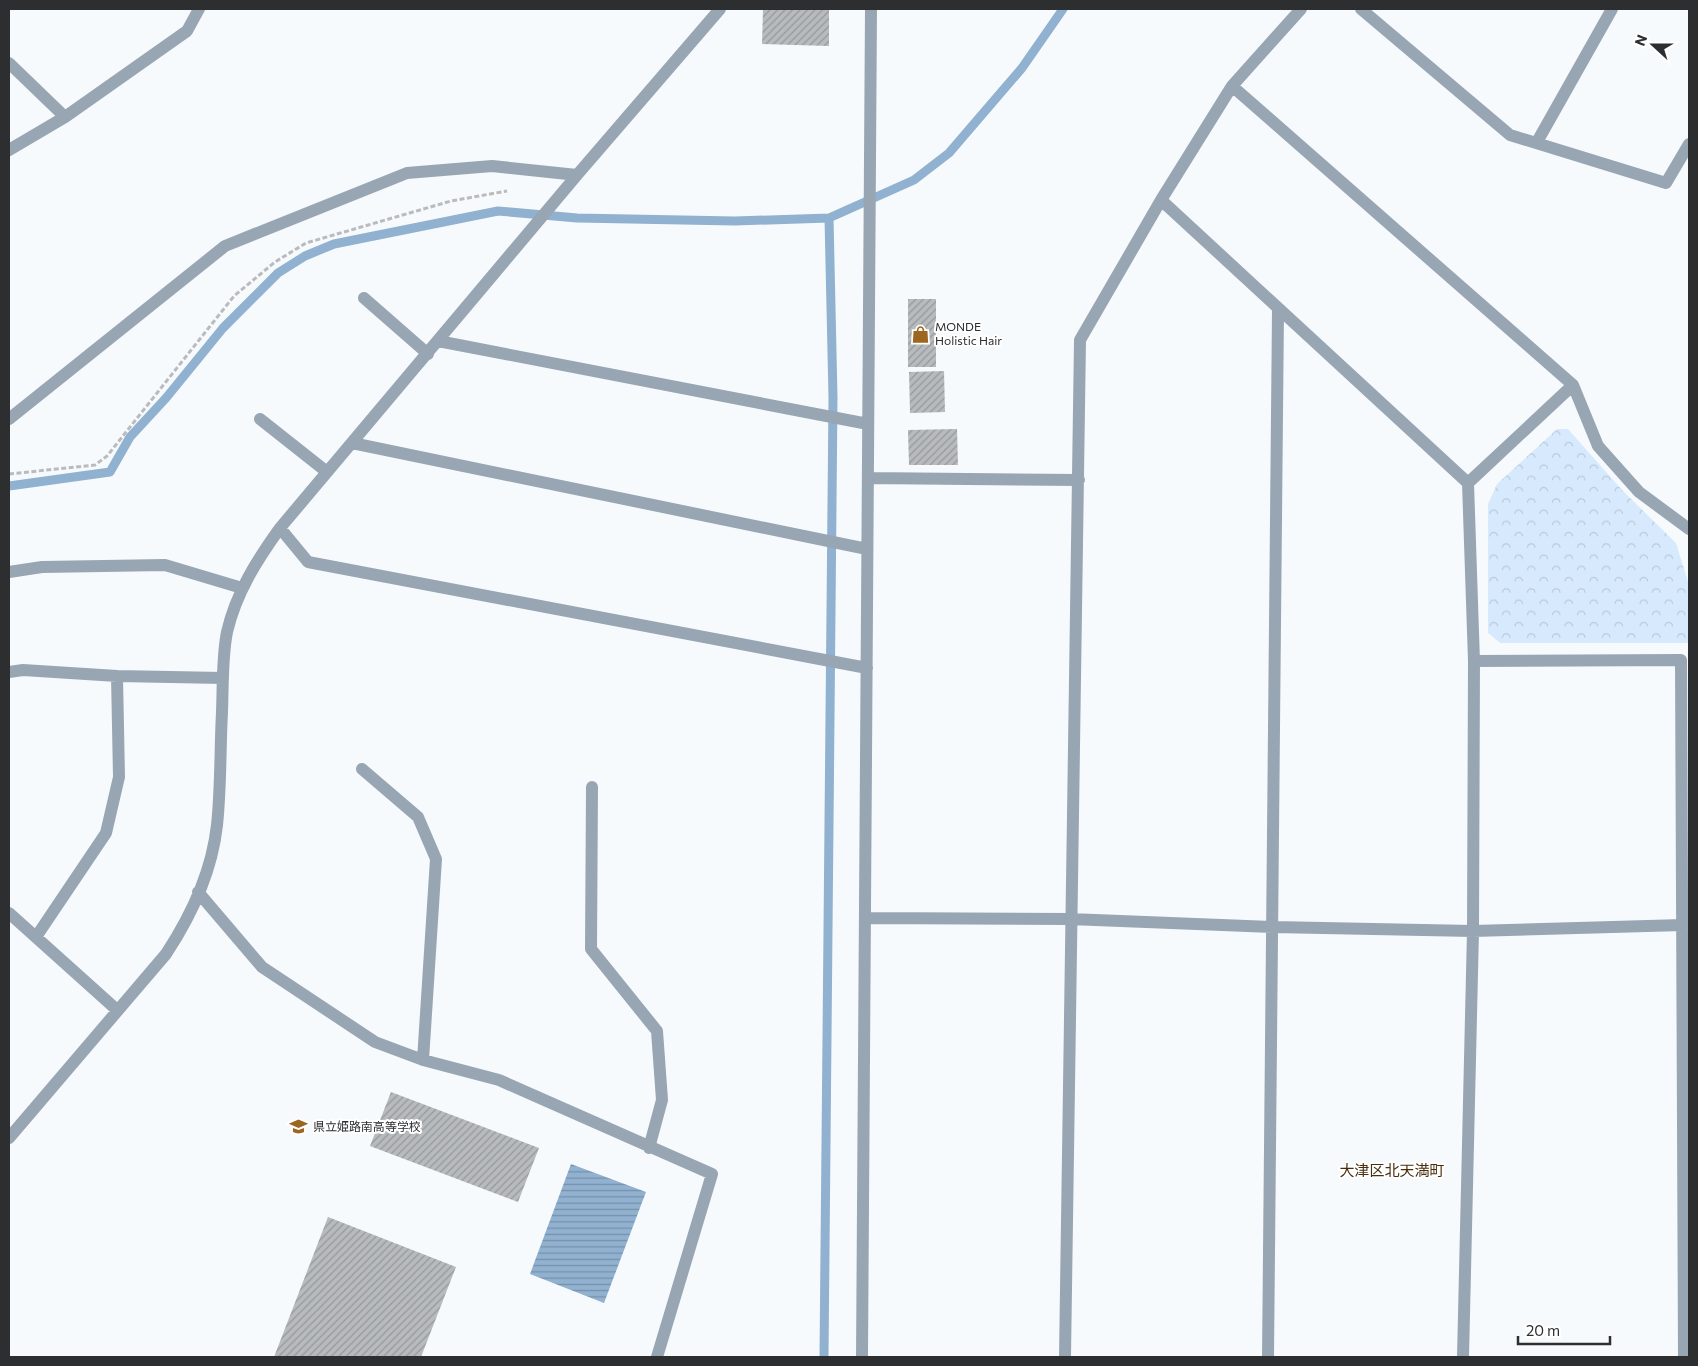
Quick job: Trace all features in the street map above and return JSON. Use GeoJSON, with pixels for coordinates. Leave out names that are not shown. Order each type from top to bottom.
{"type":"FeatureCollection","features":[{"type":"Feature","properties":{"kind":"street"},"geometry":{"type":"LineString","coordinates":[[9,150],[65,116],[187,31],[200,9]]}},
{"type":"Feature","properties":{"kind":"street"},"geometry":{"type":"LineString","coordinates":[[9,1138],[166,954],[181,931],[208,870],[217,825],[223,678],[227,634],[242,588],[258,558],[280,528],[428,354],[576,175],[720,9]]}},
{"type":"Feature","properties":{"kind":"street"},"geometry":{"type":"LineString","coordinates":[[862,1357],[867,918],[867,549],[872,9]]}},
{"type":"Feature","properties":{"kind":"street"},"geometry":{"type":"LineString","coordinates":[[1065,1357],[1080,340],[1161,200],[1232,86],[1301,9]]}},
{"type":"Feature","properties":{"kind":"street"},"geometry":{"type":"LineString","coordinates":[[1361,9],[1510,135],[1538,142],[1666,183],[1689,144]]}},
{"type":"Feature","properties":{"kind":"street"},"geometry":{"type":"LineString","coordinates":[[1538,142],[1612,9]]}},
{"type":"Feature","properties":{"kind":"street"},"geometry":{"type":"LineString","coordinates":[[9,63],[65,116]]}},
{"type":"Feature","properties":{"kind":"street"},"geometry":{"type":"LineString","coordinates":[[1232,86],[1573,385],[1598,446],[1639,492],[1688,525]]}},
{"type":"Feature","properties":{"kind":"street"},"geometry":{"type":"LineString","coordinates":[[9,419],[225,246],[407,173],[492,166],[576,175]]}},
{"type":"Feature","properties":{"kind":"street"},"geometry":{"type":"LineString","coordinates":[[1161,200],[1468,484],[1474,661],[1473,931],[1463,1357]]}},
{"type":"Feature","properties":{"kind":"street"},"geometry":{"type":"LineString","coordinates":[[364,298],[428,354]]}},
{"type":"Feature","properties":{"kind":"street"},"geometry":{"type":"LineString","coordinates":[[1268,1357],[1278,310]]}},
{"type":"Feature","properties":{"kind":"street"},"geometry":{"type":"LineString","coordinates":[[438,341],[868,424]]}},
{"type":"Feature","properties":{"kind":"street"},"geometry":{"type":"LineString","coordinates":[[1468,484],[1573,385]]}},
{"type":"Feature","properties":{"kind":"street"},"geometry":{"type":"LineString","coordinates":[[260,419],[327,472]]}},
{"type":"Feature","properties":{"kind":"street"},"geometry":{"type":"LineString","coordinates":[[352,443],[867,549]]}},
{"type":"Feature","properties":{"kind":"street"},"geometry":{"type":"LineString","coordinates":[[868,478],[1079,480]]}},
{"type":"Feature","properties":{"kind":"street"},"geometry":{"type":"LineString","coordinates":[[280,528],[308,562],[867,668]]}},
{"type":"Feature","properties":{"kind":"street"},"geometry":{"type":"LineString","coordinates":[[9,572],[42,567],[165,565],[242,588]]}},
{"type":"Feature","properties":{"kind":"street"},"geometry":{"type":"LineString","coordinates":[[1474,661],[1682,660],[1686,923],[1684,1357]]}},
{"type":"Feature","properties":{"kind":"street"},"geometry":{"type":"LineString","coordinates":[[9,672],[23,670],[117,676],[223,678]]}},
{"type":"Feature","properties":{"kind":"street"},"geometry":{"type":"LineString","coordinates":[[36,937],[106,833],[119,777],[117,676]]}},
{"type":"Feature","properties":{"kind":"street"},"geometry":{"type":"LineString","coordinates":[[362,769],[418,817],[436,859],[422,1060]]}},
{"type":"Feature","properties":{"kind":"street"},"geometry":{"type":"LineString","coordinates":[[592,786],[591,949],[657,1030],[662,1100],[649,1148]]}},
{"type":"Feature","properties":{"kind":"street"},"geometry":{"type":"LineString","coordinates":[[198,892],[262,967],[375,1042],[422,1060],[499,1080],[649,1148],[712,1174],[657,1357]]}},
{"type":"Feature","properties":{"kind":"street"},"geometry":{"type":"LineString","coordinates":[[9,913],[117,1010]]}},
{"type":"Feature","properties":{"kind":"street"},"geometry":{"type":"LineString","coordinates":[[867,918],[1070,919],[1273,927],[1473,931],[1686,923]]}},
{"type":"Feature","properties":{"kind":"path"},"geometry":{"type":"LineString","coordinates":[[9,474],[95,465],[107,456],[234,296],[274,262],[306,243],[451,201],[506,192],[538,170]]}},
{"type":"Feature","properties":{"kind":"green space"},"geometry":{"type":"Polygon","coordinates":[[[1557,429],[1568,429],[1622,490],[1676,543],[1689,585],[1689,643],[1500,643],[1488,633],[1488,504],[1497,484],[1557,429]]]}},
{"type":"Feature","properties":{"kind":"water"},"geometry":{"type":"Polygon","coordinates":[[[571,1164],[646,1192],[604,1303],[530,1274],[571,1164]]]}},
{"type":"Feature","properties":{"kind":"building"},"geometry":{"type":"Polygon","coordinates":[[[763,9],[829,9],[829,46],[762,44],[763,9]]]}},
{"type":"Feature","properties":{"kind":"building"},"geometry":{"type":"Polygon","coordinates":[[[908,299],[936,299],[936,367],[908,367],[908,299]]]}},
{"type":"Feature","properties":{"kind":"building"},"geometry":{"type":"Polygon","coordinates":[[[944,371],[945,412],[910,413],[909,372],[944,371]]]}},
{"type":"Feature","properties":{"kind":"building"},"geometry":{"type":"Polygon","coordinates":[[[957,429],[958,465],[909,465],[908,430],[957,429]]]}},
{"type":"Feature","properties":{"kind":"building"},"geometry":{"type":"Polygon","coordinates":[[[391,1092],[539,1148],[518,1202],[370,1146],[391,1092]]]}},
{"type":"Feature","properties":{"kind":"building"},"geometry":{"type":"Polygon","coordinates":[[[328,1217],[456,1267],[421,1357],[274,1357],[328,1217]]]}},
{"type":"Feature","properties":{"kind":"waterway"},"geometry":{"type":"LineString","coordinates":[[9,486],[110,472],[130,437],[166,398],[223,328],[278,273],[305,256],[334,244],[498,211],[577,218],[735,221],[829,218],[914,180],[949,153],[1022,68],[1063,9]]}},
{"type":"Feature","properties":{"kind":"waterway"},"geometry":{"type":"LineString","coordinates":[[824,1357],[833,397],[829,218]]}},
{"type":"Feature","properties":{"kind":"place","name":"MONDE Holistic Hair"},"geometry":{"type":"Point","coordinates":[921,334]}},
{"type":"Feature","properties":{"kind":"place","name":"県立姫路南高等学校"},"geometry":{"type":"Point","coordinates":[299,1127]}},
{"type":"Feature","properties":{"kind":"district","name":"大津区北天満町"},"geometry":{"type":"Point","coordinates":[1392,1171]}}]}
